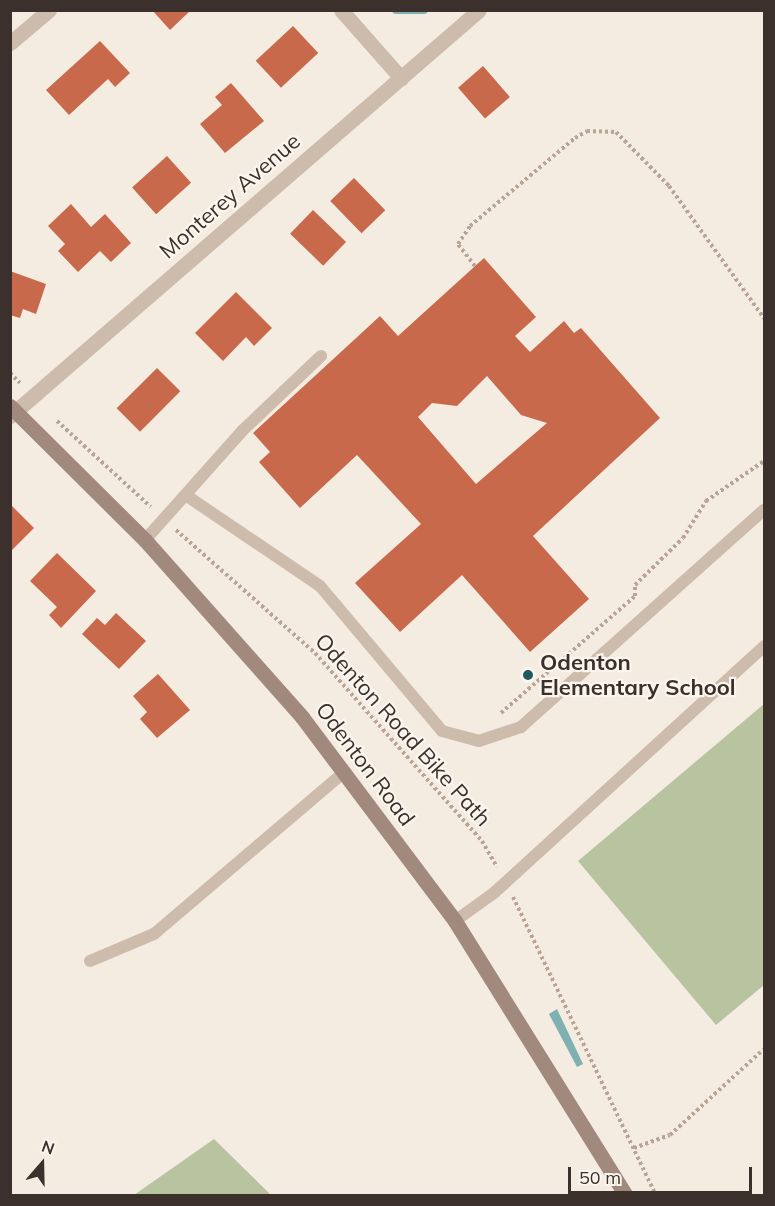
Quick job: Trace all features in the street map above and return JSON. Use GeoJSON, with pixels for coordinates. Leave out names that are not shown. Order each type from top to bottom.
{"type":"FeatureCollection","features":[{"type":"Feature","properties":{"kind":"street"},"geometry":{"type":"LineString","coordinates":[[10,43],[49,10]]}},
{"type":"Feature","properties":{"kind":"street"},"geometry":{"type":"LineString","coordinates":[[341,10],[400,78]]}},
{"type":"Feature","properties":{"kind":"street","name":"Monterey Avenue"},"geometry":{"type":"LineString","coordinates":[[12,411],[33,396],[479,10]]}},
{"type":"Feature","properties":{"kind":"street","name":"Odenton Road"},"geometry":{"type":"LineString","coordinates":[[12,411],[145,540],[302,717],[455,921],[626,1196]]}},
{"type":"Feature","properties":{"kind":"lane"},"geometry":{"type":"LineString","coordinates":[[145,540],[187,496],[242,431],[321,356]]}},
{"type":"Feature","properties":{"kind":"lane"},"geometry":{"type":"LineString","coordinates":[[187,496],[320,586],[442,731],[479,741],[521,727],[765,510]]}},
{"type":"Feature","properties":{"kind":"lane"},"geometry":{"type":"LineString","coordinates":[[455,921],[505,883],[765,646]]}},
{"type":"Feature","properties":{"kind":"lane"},"geometry":{"type":"LineString","coordinates":[[90,961],[154,934],[313,794],[343,773]]}},
{"type":"Feature","properties":{"kind":"path"},"geometry":{"type":"LineString","coordinates":[[475,266],[458,244],[470,226],[575,138],[587,131],[616,132],[669,186],[765,318]]}},
{"type":"Feature","properties":{"kind":"path","name":"Odenton Road Bike Path"},"geometry":{"type":"LineString","coordinates":[[10,373],[165,519],[209,564],[315,653],[482,841],[505,883],[656,1196]]}},
{"type":"Feature","properties":{"kind":"path"},"geometry":{"type":"LineString","coordinates":[[497,714],[635,596],[635,585],[683,538],[706,501],[765,461]]}},
{"type":"Feature","properties":{"kind":"path"},"geometry":{"type":"LineString","coordinates":[[634,1148],[670,1135],[765,1050]]}},
{"type":"Feature","properties":{"kind":"green space"},"geometry":{"type":"Polygon","coordinates":[[[764,704],[764,985],[716,1025],[578,861],[764,704]]]}},
{"type":"Feature","properties":{"kind":"green space"},"geometry":{"type":"Polygon","coordinates":[[[214,1139],[271,1195],[134,1195],[214,1139]]]}},
{"type":"Feature","properties":{"kind":"water"},"geometry":{"type":"Polygon","coordinates":[[[557,1009],[583,1064],[577,1067],[549,1014],[557,1009]]]}},
{"type":"Feature","properties":{"kind":"building"},"geometry":{"type":"Polygon","coordinates":[[[152,10],[191,10],[170,30],[152,10]]]}},
{"type":"Feature","properties":{"kind":"building"},"geometry":{"type":"Polygon","coordinates":[[[293,26],[318,53],[281,88],[256,61],[293,26]]]}},
{"type":"Feature","properties":{"kind":"building"},"geometry":{"type":"Polygon","coordinates":[[[100,41],[130,73],[115,87],[108,79],[69,115],[46,90],[100,41]]]}},
{"type":"Feature","properties":{"kind":"building"},"geometry":{"type":"Polygon","coordinates":[[[483,66],[510,97],[485,119],[458,88],[483,66]]]}},
{"type":"Feature","properties":{"kind":"building"},"geometry":{"type":"Polygon","coordinates":[[[231,83],[264,121],[225,153],[200,124],[222,105],[215,97],[231,83]]]}},
{"type":"Feature","properties":{"kind":"building"},"geometry":{"type":"Polygon","coordinates":[[[167,156],[191,183],[156,214],[132,187],[167,156]]]}},
{"type":"Feature","properties":{"kind":"building"},"geometry":{"type":"Polygon","coordinates":[[[354,178],[385,210],[362,233],[330,201],[354,178]]]}},
{"type":"Feature","properties":{"kind":"building"},"geometry":{"type":"Polygon","coordinates":[[[71,204],[91,227],[105,214],[131,243],[111,262],[100,251],[78,272],[58,251],[65,244],[48,226],[71,204]]]}},
{"type":"Feature","properties":{"kind":"building"},"geometry":{"type":"Polygon","coordinates":[[[313,210],[346,242],[323,266],[290,234],[313,210]]]}},
{"type":"Feature","properties":{"kind":"building","name":"Odenton Elementary School"},"geometry":{"type":"Polygon","coordinates":[[[484,258],[536,317],[515,336],[530,352],[564,321],[574,333],[581,328],[660,418],[533,536],[589,599],[530,652],[462,575],[400,632],[355,583],[421,524],[357,455],[300,508],[259,462],[270,452],[253,433],[380,316],[398,336],[484,258]],[[487,376],[457,406],[432,403],[418,417],[476,484],[547,423],[521,415],[487,376]]]}},
{"type":"Feature","properties":{"kind":"building"},"geometry":{"type":"Polygon","coordinates":[[[10,271],[46,284],[36,314],[23,309],[20,318],[10,315],[10,271]]]}},
{"type":"Feature","properties":{"kind":"building"},"geometry":{"type":"Polygon","coordinates":[[[236,292],[272,328],[254,346],[246,337],[223,361],[195,333],[236,292]]]}},
{"type":"Feature","properties":{"kind":"building"},"geometry":{"type":"Polygon","coordinates":[[[157,368],[180,391],[140,432],[117,408],[157,368]]]}},
{"type":"Feature","properties":{"kind":"building"},"geometry":{"type":"Polygon","coordinates":[[[10,504],[34,528],[10,552],[10,504]]]}},
{"type":"Feature","properties":{"kind":"building"},"geometry":{"type":"Polygon","coordinates":[[[57,553],[96,591],[61,628],[49,615],[57,607],[30,581],[57,553]]]}},
{"type":"Feature","properties":{"kind":"building"},"geometry":{"type":"Polygon","coordinates":[[[116,613],[146,641],[119,669],[82,634],[97,618],[105,625],[116,613]]]}},
{"type":"Feature","properties":{"kind":"building"},"geometry":{"type":"Polygon","coordinates":[[[158,674],[190,710],[157,738],[140,719],[147,712],[133,696],[158,674]]]}},
{"type":"Feature","properties":{"kind":"waterway"},"geometry":{"type":"LineString","coordinates":[[396,10],[424,10]]}},
{"type":"Feature","properties":{"kind":"place","name":"Odenton Elementary School"},"geometry":{"type":"Point","coordinates":[528,675]}}]}
